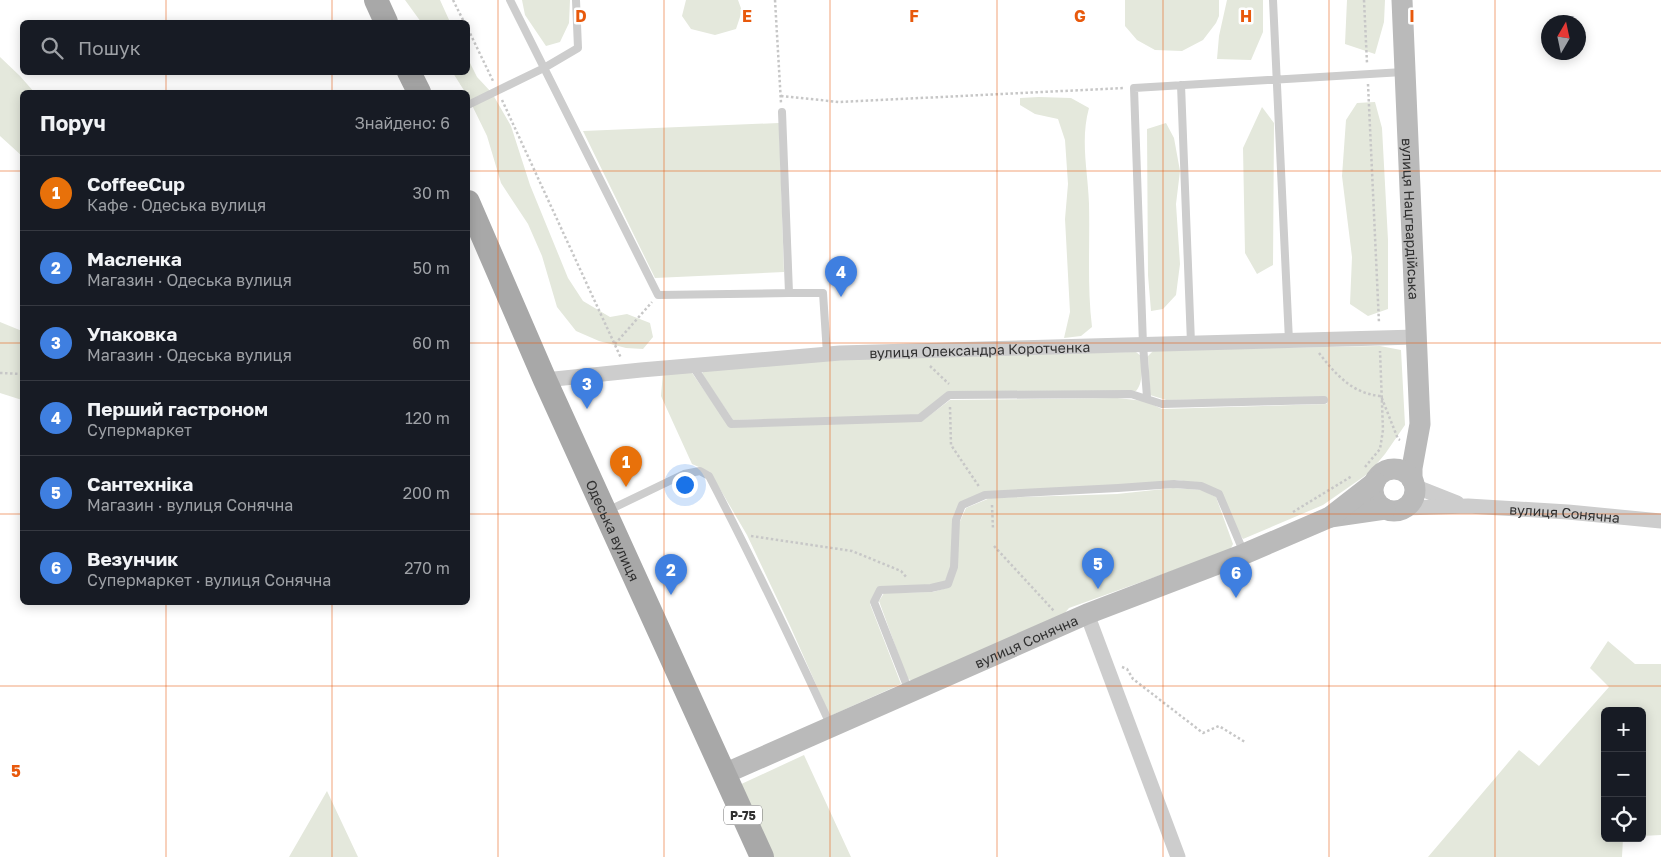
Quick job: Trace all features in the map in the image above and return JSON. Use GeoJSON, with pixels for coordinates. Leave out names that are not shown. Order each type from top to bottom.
{"type":"FeatureCollection","features":[{"type":"Feature","properties":{"kind":"main road"},"geometry":{"type":"LineString","coordinates":[[376,0],[385,20]]}},
{"type":"Feature","properties":{"kind":"main road"},"geometry":{"type":"LineString","coordinates":[[410,75],[417,90]]}},
{"type":"Feature","properties":{"kind":"main road","name":"Одеська вулиця"},"geometry":{"type":"LineString","coordinates":[[470,207],[544,380],[762,857]]}},
{"type":"Feature","properties":{"kind":"street","name":"вулиця Нацгвардійська"},"geometry":{"type":"LineString","coordinates":[[1402,0],[1420,424],[1414,456],[1413,483]]}},
{"type":"Feature","properties":{"kind":"street","name":"вулиця Олександра Коротченка"},"geometry":{"type":"LineString","coordinates":[[544,380],[827,354],[1416,337]]}},
{"type":"Feature","properties":{"kind":"street"},"geometry":{"type":"LineString","coordinates":[[1370,474],[1398,461],[1416,441]]}},
{"type":"Feature","properties":{"kind":"street"},"geometry":{"type":"LineString","coordinates":[[1389,470],[1402,471],[1413,483],[1413,498],[1395,509],[1380,506],[1374,495],[1370,474],[1389,470]]}},
{"type":"Feature","properties":{"kind":"street","name":"вулиця Сонячна"},"geometry":{"type":"LineString","coordinates":[[1330,517],[1370,474]]}},
{"type":"Feature","properties":{"kind":"street","name":"вулиця Сонячна"},"geometry":{"type":"LineString","coordinates":[[1413,483],[1447,500],[1468,506]]}},
{"type":"Feature","properties":{"kind":"street","name":"вулиця Сонячна"},"geometry":{"type":"LineString","coordinates":[[724,774],[910,693],[1060,614],[1087,614],[1244,554],[1330,517],[1395,509],[1468,506],[1568,512],[1661,521]]}},
{"type":"Feature","properties":{"kind":"street"},"geometry":{"type":"LineString","coordinates":[[1087,614],[1178,857]]}},
{"type":"Feature","properties":{"kind":"lane"},"geometry":{"type":"LineString","coordinates":[[510,0],[658,296],[822,292],[827,354]]}},
{"type":"Feature","properties":{"kind":"lane"},"geometry":{"type":"LineString","coordinates":[[470,104],[544,68],[578,48],[576,0]]}},
{"type":"Feature","properties":{"kind":"lane"},"geometry":{"type":"LineString","coordinates":[[1273,0],[1289,341]]}},
{"type":"Feature","properties":{"kind":"lane"},"geometry":{"type":"LineString","coordinates":[[1146,397],[1134,88],[1405,72]]}},
{"type":"Feature","properties":{"kind":"lane"},"geometry":{"type":"LineString","coordinates":[[1181,85],[1191,343]]}},
{"type":"Feature","properties":{"kind":"lane"},"geometry":{"type":"LineString","coordinates":[[782,112],[789,293]]}},
{"type":"Feature","properties":{"kind":"lane"},"geometry":{"type":"LineString","coordinates":[[692,365],[731,424],[920,418],[950,396],[1131,394],[1146,397],[1162,404],[1324,400]]}},
{"type":"Feature","properties":{"kind":"lane"},"geometry":{"type":"LineString","coordinates":[[605,512],[684,474],[700,471],[709,476],[740,534],[832,727]]}},
{"type":"Feature","properties":{"kind":"lane"},"geometry":{"type":"LineString","coordinates":[[910,693],[874,602],[880,590],[931,588],[948,584],[954,567],[956,520],[962,505],[985,495],[1174,484],[1202,486],[1218,494],[1244,554]]}},
{"type":"Feature","properties":{"kind":"path"},"geometry":{"type":"LineString","coordinates":[[453,0],[463,20]]}},
{"type":"Feature","properties":{"kind":"path"},"geometry":{"type":"LineString","coordinates":[[775,0],[782,112]]}},
{"type":"Feature","properties":{"kind":"path"},"geometry":{"type":"LineString","coordinates":[[1286,516],[1370,474],[1380,449],[1383,430],[1364,0]]}},
{"type":"Feature","properties":{"kind":"path"},"geometry":{"type":"LineString","coordinates":[[470,33],[627,371]]}},
{"type":"Feature","properties":{"kind":"path"},"geometry":{"type":"LineString","coordinates":[[781,96],[839,102],[1134,88]]}},
{"type":"Feature","properties":{"kind":"path"},"geometry":{"type":"LineString","coordinates":[[615,344],[658,296]]}},
{"type":"Feature","properties":{"kind":"path"},"geometry":{"type":"LineString","coordinates":[[1309,340],[1337,376],[1367,395],[1381,396]]}},
{"type":"Feature","properties":{"kind":"path"},"geometry":{"type":"LineString","coordinates":[[914,351],[949,383],[950,445],[992,506],[993,529]]}},
{"type":"Feature","properties":{"kind":"path"},"geometry":{"type":"LineString","coordinates":[[0,373],[20,374]]}},
{"type":"Feature","properties":{"kind":"path"},"geometry":{"type":"LineString","coordinates":[[1381,396],[1398,439],[1416,441]]}},
{"type":"Feature","properties":{"kind":"path"},"geometry":{"type":"LineString","coordinates":[[740,534],[852,551],[901,571],[916,589]]}},
{"type":"Feature","properties":{"kind":"path"},"geometry":{"type":"LineString","coordinates":[[994,546],[1060,614]]}},
{"type":"Feature","properties":{"kind":"path"},"geometry":{"type":"LineString","coordinates":[[1103,658],[1127,669],[1133,679],[1203,733],[1219,726],[1245,742]]}},
{"type":"Feature","properties":{"kind":"shaded area"},"geometry":{"type":"Polygon","coordinates":[[[405,0],[440,0],[449,20],[420,20],[405,0]]]}},
{"type":"Feature","properties":{"kind":"shaded area"},"geometry":{"type":"Polygon","coordinates":[[[522,0],[570,0],[569,23],[560,42],[546,46],[525,15],[522,0]]]}},
{"type":"Feature","properties":{"kind":"shaded area"},"geometry":{"type":"Polygon","coordinates":[[[686,0],[738,0],[742,11],[736,29],[715,35],[691,29],[682,16],[686,0]]]}},
{"type":"Feature","properties":{"kind":"shaded area"},"geometry":{"type":"Polygon","coordinates":[[[1125,0],[1219,0],[1219,16],[1203,40],[1182,51],[1155,50],[1137,40],[1125,26],[1125,0]]]}},
{"type":"Feature","properties":{"kind":"shaded area"},"geometry":{"type":"Polygon","coordinates":[[[1227,0],[1263,0],[1263,32],[1251,60],[1217,59],[1219,36],[1227,0]]]}},
{"type":"Feature","properties":{"kind":"shaded area"},"geometry":{"type":"Polygon","coordinates":[[[1347,0],[1385,0],[1384,22],[1375,54],[1345,44],[1347,0]]]}},
{"type":"Feature","properties":{"kind":"shaded area"},"geometry":{"type":"Polygon","coordinates":[[[0,57],[32,90],[20,90],[20,154],[0,136],[0,57]]]}},
{"type":"Feature","properties":{"kind":"shaded area"},"geometry":{"type":"Polygon","coordinates":[[[470,63],[477,77],[492,93],[511,126],[530,185],[568,278],[583,301],[610,317],[627,314],[650,323],[653,337],[643,349],[626,348],[599,341],[576,331],[557,307],[542,256],[528,224],[501,183],[487,136],[470,101],[470,90],[464,90],[454,75],[470,75],[470,63]]]}},
{"type":"Feature","properties":{"kind":"shaded area"},"geometry":{"type":"Polygon","coordinates":[[[1020,98],[1071,98],[1089,108],[1086,120],[1085,144],[1089,204],[1089,281],[1092,327],[1081,336],[1064,338],[1070,312],[1065,219],[1068,184],[1065,140],[1058,119],[1035,114],[1020,105],[1020,98]]]}},
{"type":"Feature","properties":{"kind":"shaded area"},"geometry":{"type":"Polygon","coordinates":[[[1375,102],[1382,128],[1388,240],[1388,309],[1368,316],[1350,304],[1352,257],[1342,176],[1346,120],[1357,103],[1375,102]]]}},
{"type":"Feature","properties":{"kind":"shaded area"},"geometry":{"type":"Polygon","coordinates":[[[1262,107],[1274,123],[1273,265],[1257,274],[1245,253],[1243,148],[1262,107]]]}},
{"type":"Feature","properties":{"kind":"shaded area"},"geometry":{"type":"Polygon","coordinates":[[[779,123],[784,272],[655,278],[583,131],[779,123]]]}},
{"type":"Feature","properties":{"kind":"shaded area"},"geometry":{"type":"Polygon","coordinates":[[[1166,123],[1174,138],[1180,171],[1176,204],[1180,264],[1176,295],[1163,309],[1151,311],[1148,275],[1147,129],[1166,123]]]}},
{"type":"Feature","properties":{"kind":"shaded area"},"geometry":{"type":"Polygon","coordinates":[[[0,322],[20,330],[20,399],[0,393],[0,322]]]}},
{"type":"Feature","properties":{"kind":"shaded area"},"geometry":{"type":"Polygon","coordinates":[[[1380,346],[1401,350],[1405,425],[1385,454],[1369,473],[1323,505],[1243,539],[1235,527],[1225,500],[1203,484],[1177,480],[1150,486],[985,495],[962,505],[955,512],[951,566],[945,581],[931,585],[879,587],[870,604],[901,684],[830,716],[747,535],[710,472],[692,464],[661,396],[663,372],[690,370],[729,426],[922,421],[950,400],[1117,398],[1145,401],[1162,409],[1327,404],[1327,397],[1166,400],[1150,395],[1148,356],[1154,350],[1380,346]]]}},
{"type":"Feature","properties":{"kind":"shaded area"},"geometry":{"type":"Polygon","coordinates":[[[1136,352],[1141,356],[1142,370],[1139,387],[1136,391],[950,392],[920,415],[733,420],[702,374],[704,368],[829,358],[1136,352]]]}},
{"type":"Feature","properties":{"kind":"shaded area"},"geometry":{"type":"Polygon","coordinates":[[[1173,488],[1202,490],[1216,497],[1233,544],[1230,550],[1069,608],[1063,615],[912,681],[907,678],[879,601],[884,593],[933,592],[950,587],[956,530],[966,508],[990,498],[1117,494],[1173,488]]]}},
{"type":"Feature","properties":{"kind":"shaded area"},"geometry":{"type":"Polygon","coordinates":[[[1608,641],[1635,664],[1661,664],[1661,835],[1646,836],[1646,707],[1601,707],[1601,842],[1623,842],[1622,857],[1428,857],[1519,750],[1539,766],[1609,687],[1590,668],[1608,641]]]}},
{"type":"Feature","properties":{"kind":"shaded area"},"geometry":{"type":"Polygon","coordinates":[[[804,755],[851,857],[769,857],[737,786],[804,755]]]}},
{"type":"Feature","properties":{"kind":"shaded area"},"geometry":{"type":"Polygon","coordinates":[[[327,791],[358,857],[289,857],[327,791]]]}},
{"type":"Feature","properties":{"kind":"place","name":"Перший гастроном"},"geometry":{"type":"Point","coordinates":[841,297]}},
{"type":"Feature","properties":{"kind":"place","name":"Упаковка"},"geometry":{"type":"Point","coordinates":[587,409]}},
{"type":"Feature","properties":{"kind":"place","name":"CoffeeCup"},"geometry":{"type":"Point","coordinates":[626,487]}},
{"type":"Feature","properties":{"kind":"place","name":"Сантехніка"},"geometry":{"type":"Point","coordinates":[1098,589]}},
{"type":"Feature","properties":{"kind":"place","name":"Масленка"},"geometry":{"type":"Point","coordinates":[671,595]}},
{"type":"Feature","properties":{"kind":"place","name":"Везунчик"},"geometry":{"type":"Point","coordinates":[1236,598]}}]}
